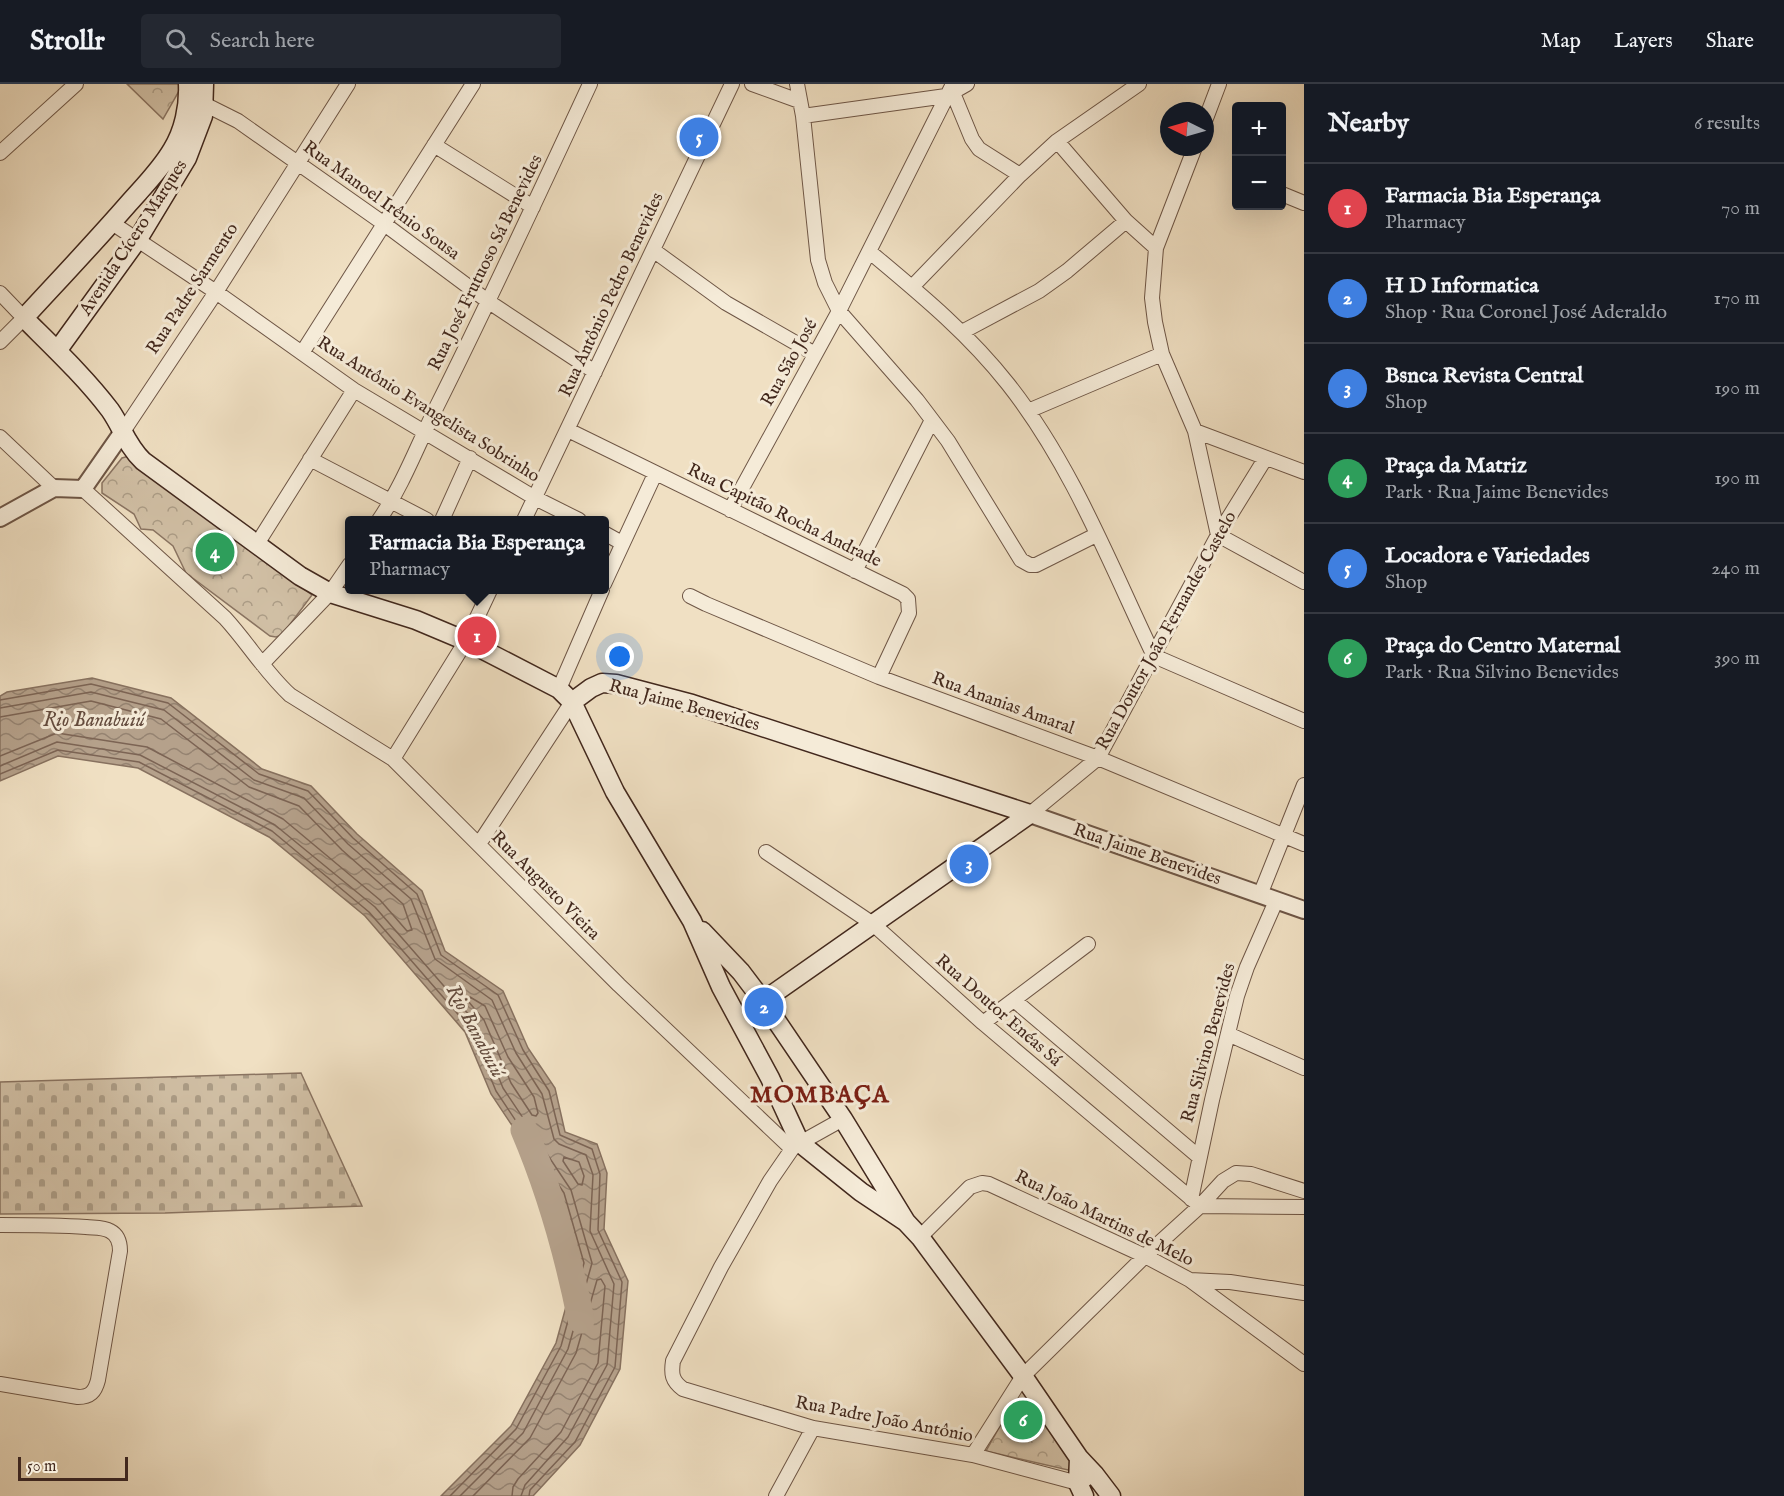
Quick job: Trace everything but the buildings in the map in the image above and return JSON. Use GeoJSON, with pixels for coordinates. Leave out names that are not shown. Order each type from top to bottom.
{"type":"FeatureCollection","features":[{"type":"Feature","properties":{"kind":"main road","name":"Avenida Cícero Marques"},"geometry":{"type":"LineString","coordinates":[[24,318],[157,172],[172,150],[194,97],[204,84]]}},
{"type":"Feature","properties":{"kind":"main road","name":"Avenida Cícero Marques"},"geometry":{"type":"LineString","coordinates":[[57,351],[138,239],[187,158],[196,138],[194,97]]}},
{"type":"Feature","properties":{"kind":"main road"},"geometry":{"type":"LineString","coordinates":[[24,318],[57,351],[110,411],[133,451],[143,461],[300,576],[330,593],[416,620],[466,641],[566,695],[615,792],[692,921],[721,987],[770,1078],[796,1146],[906,1222]]}},
{"type":"Feature","properties":{"kind":"main road","name":"Rua Jaime Benevides"},"geometry":{"type":"LineString","coordinates":[[566,695],[602,683],[616,684],[692,704],[1030,814]]}},
{"type":"Feature","properties":{"kind":"main road","name":"Rua Doutor João Fernandes Castelo"},"geometry":{"type":"LineString","coordinates":[[763,1001],[1030,814]]}},
{"type":"Feature","properties":{"kind":"main road"},"geometry":{"type":"LineString","coordinates":[[692,921],[741,972],[763,1001],[843,1119],[906,1222],[1023,1376],[1079,1458],[1111,1496]]}},
{"type":"Feature","properties":{"kind":"main road"},"geometry":{"type":"LineString","coordinates":[[1079,1458],[1081,1489]]}},
{"type":"Feature","properties":{"kind":"street"},"geometry":{"type":"LineString","coordinates":[[0,153],[76,84]]}},
{"type":"Feature","properties":{"kind":"street","name":"Rua Padre Sarmento"},"geometry":{"type":"LineString","coordinates":[[83,489],[216,292],[348,84]]}},
{"type":"Feature","properties":{"kind":"street"},"geometry":{"type":"LineString","coordinates":[[302,353],[473,84]]}},
{"type":"Feature","properties":{"kind":"street","name":"Rua José Frutuoso Sá Benevides"},"geometry":{"type":"LineString","coordinates":[[382,516],[392,503],[424,431],[489,302],[590,84]]}},
{"type":"Feature","properties":{"kind":"street","name":"Rua Antônio Pedro Benevides"},"geometry":{"type":"LineString","coordinates":[[526,516],[732,84]]}},
{"type":"Feature","properties":{"kind":"street"},"geometry":{"type":"LineString","coordinates":[[752,84],[799,101]]}},
{"type":"Feature","properties":{"kind":"street","name":"Rua São José"},"geometry":{"type":"LineString","coordinates":[[730,510],[839,311],[825,283],[818,260],[797,84]]}},
{"type":"Feature","properties":{"kind":"street"},"geometry":{"type":"LineString","coordinates":[[802,116],[951,91],[967,84]]}},
{"type":"Feature","properties":{"kind":"street"},"geometry":{"type":"LineString","coordinates":[[912,287],[1020,175],[1057,141],[1139,84]]}},
{"type":"Feature","properties":{"kind":"street"},"geometry":{"type":"LineString","coordinates":[[1212,102],[1219,84]]}},
{"type":"Feature","properties":{"kind":"street"},"geometry":{"type":"LineString","coordinates":[[951,91],[972,139],[979,149],[1020,175]]}},
{"type":"Feature","properties":{"kind":"street"},"geometry":{"type":"LineString","coordinates":[[951,91],[839,311],[917,400],[948,441],[1021,560],[1030,565],[1036,565],[1096,535]]}},
{"type":"Feature","properties":{"kind":"street","name":"Rua Manoel Irênio Sousa"},"geometry":{"type":"LineString","coordinates":[[194,97],[238,120],[489,302],[595,372]]}},
{"type":"Feature","properties":{"kind":"street"},"geometry":{"type":"LineString","coordinates":[[1057,141],[1126,221],[1156,248]]}},
{"type":"Feature","properties":{"kind":"street"},"geometry":{"type":"LineString","coordinates":[[434,145],[533,207]]}},
{"type":"Feature","properties":{"kind":"street"},"geometry":{"type":"LineString","coordinates":[[1192,156],[1156,248],[1152,298],[1162,354],[1195,430],[1218,535],[1304,582]]}},
{"type":"Feature","properties":{"kind":"street"},"geometry":{"type":"LineString","coordinates":[[1286,196],[1304,202]]}},
{"type":"Feature","properties":{"kind":"street"},"geometry":{"type":"LineString","coordinates":[[963,332],[1039,291],[1067,271],[1126,221]]}},
{"type":"Feature","properties":{"kind":"street","name":"Rua Antônio Evangelista Sobrinho"},"geometry":{"type":"LineString","coordinates":[[112,224],[216,292],[354,390],[535,498],[571,516]]}},
{"type":"Feature","properties":{"kind":"street"},"geometry":{"type":"LineString","coordinates":[[653,250],[726,303],[815,354]]}},
{"type":"Feature","properties":{"kind":"street"},"geometry":{"type":"LineString","coordinates":[[870,252],[963,332],[1028,411],[1064,467],[1154,656],[1304,721]]}},
{"type":"Feature","properties":{"kind":"street"},"geometry":{"type":"LineString","coordinates":[[0,293],[24,318],[0,342]]}},
{"type":"Feature","properties":{"kind":"street"},"geometry":{"type":"LineString","coordinates":[[1028,411],[1162,354]]}},
{"type":"Feature","properties":{"kind":"street"},"geometry":{"type":"LineString","coordinates":[[257,544],[354,390]]}},
{"type":"Feature","properties":{"kind":"street"},"geometry":{"type":"LineString","coordinates":[[855,571],[932,420]]}},
{"type":"Feature","properties":{"kind":"street","name":"Rua Capitão Rocha Andrade"},"geometry":{"type":"LineString","coordinates":[[568,430],[903,594],[908,599],[909,613],[879,677]]}},
{"type":"Feature","properties":{"kind":"street"},"geometry":{"type":"LineString","coordinates":[[1195,430],[1265,459],[1304,472]]}},
{"type":"Feature","properties":{"kind":"street"},"geometry":{"type":"LineString","coordinates":[[0,437],[54,488]]}},
{"type":"Feature","properties":{"kind":"street"},"geometry":{"type":"LineString","coordinates":[[444,516],[470,458]]}},
{"type":"Feature","properties":{"kind":"street"},"geometry":{"type":"LineString","coordinates":[[310,459],[419,516]]}},
{"type":"Feature","properties":{"kind":"street","name":"Rua Doutor João Fernandes Castelo"},"geometry":{"type":"LineString","coordinates":[[1030,814],[1098,758],[1218,535],[1265,459]]}},
{"type":"Feature","properties":{"kind":"street"},"geometry":{"type":"LineString","coordinates":[[609,573],[655,474]]}},
{"type":"Feature","properties":{"kind":"street"},"geometry":{"type":"LineString","coordinates":[[0,518],[54,488],[83,489]]}},
{"type":"Feature","properties":{"kind":"street","name":"Rua Augusto Vieira"},"geometry":{"type":"LineString","coordinates":[[83,489],[225,618],[245,639],[276,682],[290,695],[393,759],[619,985],[796,1146]]}},
{"type":"Feature","properties":{"kind":"street"},"geometry":{"type":"LineString","coordinates":[[609,536],[622,543]]}},
{"type":"Feature","properties":{"kind":"street"},"geometry":{"type":"LineString","coordinates":[[262,664],[330,593],[345,571]]}},
{"type":"Feature","properties":{"kind":"street"},"geometry":{"type":"LineString","coordinates":[[393,759],[466,641],[488,594]]}},
{"type":"Feature","properties":{"kind":"street"},"geometry":{"type":"LineString","coordinates":[[479,844],[566,695],[601,594]]}},
{"type":"Feature","properties":{"kind":"street","name":"Rua Ananias Amaral"},"geometry":{"type":"LineString","coordinates":[[690,596],[879,677],[1098,758],[1304,844]]}},
{"type":"Feature","properties":{"kind":"street","name":"Rua Silvino Benevides"},"geometry":{"type":"LineString","coordinates":[[1196,1202],[1199,1157],[1228,1034],[1268,898],[1283,835],[1304,785]]}},
{"type":"Feature","properties":{"kind":"street","name":"Rua Jaime Benevides"},"geometry":{"type":"LineString","coordinates":[[1030,814],[1304,910]]}},
{"type":"Feature","properties":{"kind":"street","name":"Rua Doutor Enéas Sá"},"geometry":{"type":"LineString","coordinates":[[766,852],[873,924],[983,1023],[1196,1202]]}},
{"type":"Feature","properties":{"kind":"street"},"geometry":{"type":"LineString","coordinates":[[983,1023],[1088,944]]}},
{"type":"Feature","properties":{"kind":"street","name":"Rua Doutor Enéas Sá"},"geometry":{"type":"LineString","coordinates":[[1014,1000],[1199,1157]]}},
{"type":"Feature","properties":{"kind":"street"},"geometry":{"type":"LineString","coordinates":[[1228,1034],[1304,1068]]}},
{"type":"Feature","properties":{"kind":"street"},"geometry":{"type":"LineString","coordinates":[[796,1146],[843,1119]]}},
{"type":"Feature","properties":{"kind":"street","name":"Rua Padre João Antônio"},"geometry":{"type":"LineString","coordinates":[[796,1146],[753,1209],[673,1361],[672,1378],[676,1384],[683,1389],[813,1428],[973,1455],[1081,1489]]}},
{"type":"Feature","properties":{"kind":"street"},"geometry":{"type":"LineString","coordinates":[[973,1455],[1023,1376],[1145,1256],[1196,1202],[1223,1181],[1236,1173],[1251,1174],[1302,1190],[1303,1207],[1196,1202]]}},
{"type":"Feature","properties":{"kind":"street","name":"Rua João Martins de Melo"},"geometry":{"type":"LineString","coordinates":[[920,1238],[970,1187],[982,1183],[989,1184],[1145,1256],[1190,1280],[1304,1364]]}},
{"type":"Feature","properties":{"kind":"street"},"geometry":{"type":"LineString","coordinates":[[0,1225],[53,1225],[101,1229],[109,1231],[120,1241],[98,1380],[92,1394],[78,1397],[0,1384]]}},
{"type":"Feature","properties":{"kind":"street"},"geometry":{"type":"LineString","coordinates":[[1190,1280],[1230,1282],[1304,1293]]}},
{"type":"Feature","properties":{"kind":"street"},"geometry":{"type":"LineString","coordinates":[[776,1496],[813,1428]]}},
{"type":"Feature","properties":{"kind":"street"},"geometry":{"type":"LineString","coordinates":[[1081,1489],[1095,1475]]}},
{"type":"Feature","properties":{"kind":"green space"},"geometry":{"type":"Polygon","coordinates":[[[127,84],[183,84],[163,119],[127,84]]]}},
{"type":"Feature","properties":{"kind":"green space"},"geometry":{"type":"Polygon","coordinates":[[[129,456],[144,470],[312,595],[282,635],[270,636],[186,573],[173,546],[153,530],[141,529],[134,514],[102,493],[102,483],[122,458],[129,456]]]}},
{"type":"Feature","properties":{"kind":"green space"},"geometry":{"type":"Polygon","coordinates":[[[301,1073],[362,1206],[165,1213],[0,1214],[0,1082],[301,1073]]]}},
{"type":"Feature","properties":{"kind":"green space"},"geometry":{"type":"Polygon","coordinates":[[[1021,1389],[1073,1463],[1068,1470],[986,1451],[1021,1389]]]}},
{"type":"Feature","properties":{"kind":"water","name":"Rio Banabuiú"},"geometry":{"type":"Polygon","coordinates":[[[92,678],[171,698],[262,769],[311,786],[357,834],[422,891],[445,951],[503,991],[528,1048],[555,1088],[565,1132],[597,1144],[607,1173],[604,1229],[628,1281],[620,1369],[580,1445],[533,1496],[441,1496],[511,1426],[556,1343],[578,1263],[559,1196],[491,1094],[465,1032],[365,916],[269,837],[138,768],[58,756],[0,781],[0,696],[7,692],[92,678]]]}},
{"type":"Feature","properties":{"kind":"waterway","name":"Rio Banabuiú"},"geometry":{"type":"LineString","coordinates":[[524,1130],[557,1224],[581,1320]]}},
{"type":"Feature","properties":{"kind":"place","name":"Locadora e Variedades"},"geometry":{"type":"Point","coordinates":[699,137]}},
{"type":"Feature","properties":{"kind":"place","name":"Praça da Matriz"},"geometry":{"type":"Point","coordinates":[215,552]}},
{"type":"Feature","properties":{"kind":"place","name":"Farmacia Bia Esperança"},"geometry":{"type":"Point","coordinates":[477,636]}},
{"type":"Feature","properties":{"kind":"place","name":"Bsnca Revista Central"},"geometry":{"type":"Point","coordinates":[969,864]}},
{"type":"Feature","properties":{"kind":"place","name":"H D Informatica"},"geometry":{"type":"Point","coordinates":[764,1007]}},
{"type":"Feature","properties":{"kind":"place","name":"Praça do Centro Maternal"},"geometry":{"type":"Point","coordinates":[1023,1420]}},
{"type":"Feature","properties":{"kind":"district","name":"MOMBAÇA"},"geometry":{"type":"Point","coordinates":[820,1095]}}]}
